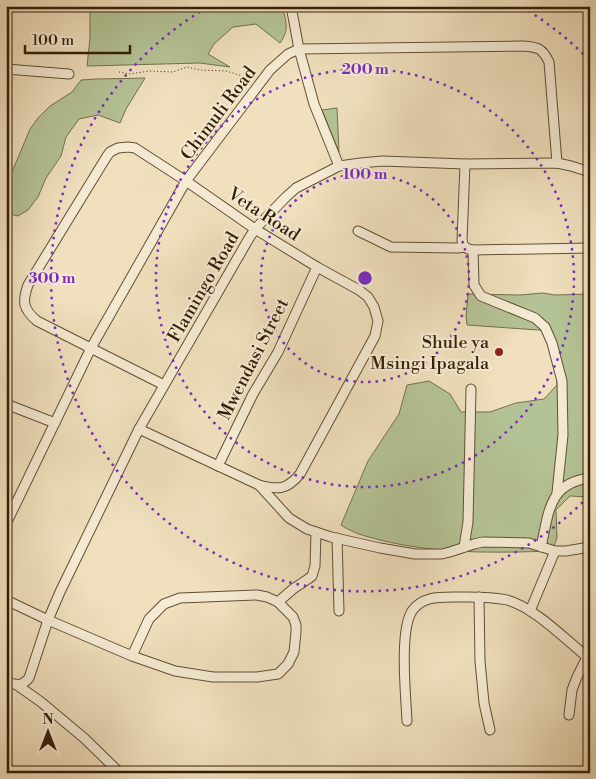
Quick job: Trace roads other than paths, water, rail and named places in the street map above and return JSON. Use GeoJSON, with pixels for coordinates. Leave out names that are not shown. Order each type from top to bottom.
{"type":"FeatureCollection","features":[{"type":"Feature","properties":{"kind":"street"},"geometry":{"type":"LineString","coordinates":[[291,6],[299,49],[314,104],[339,166]]}},
{"type":"Feature","properties":{"kind":"street"},"geometry":{"type":"LineString","coordinates":[[299,49],[533,47],[544,52],[549,62],[557,163]]}},
{"type":"Feature","properties":{"kind":"street","name":"Chimuli Road"},"geometry":{"type":"LineString","coordinates":[[6,524],[91,348],[186,181],[270,70],[288,54],[299,49]]}},
{"type":"Feature","properties":{"kind":"street"},"geometry":{"type":"LineString","coordinates":[[6,70],[69,74]]}},
{"type":"Feature","properties":{"kind":"street","name":"Veta Road"},"geometry":{"type":"LineString","coordinates":[[138,429],[259,485],[277,488],[284,487],[295,480],[300,474],[375,336],[377,314],[368,297],[360,290],[317,267],[255,229],[135,148],[122,147],[114,149],[107,156],[28,285],[24,300],[25,307],[28,313],[37,321],[164,384]]}},
{"type":"Feature","properties":{"kind":"street","name":"Flamingo Road"},"geometry":{"type":"LineString","coordinates":[[21,684],[29,678],[48,620],[78,552],[138,429],[255,229],[296,188],[339,166],[382,161],[465,164],[557,163],[590,172]]}},
{"type":"Feature","properties":{"kind":"street"},"geometry":{"type":"LineString","coordinates":[[465,164],[462,240],[469,248],[474,285],[481,296],[535,318],[545,327],[552,343],[562,381],[564,436],[557,494]]}},
{"type":"Feature","properties":{"kind":"street"},"geometry":{"type":"LineString","coordinates":[[358,231],[391,247],[590,248]]}},
{"type":"Feature","properties":{"kind":"street","name":"Mwendasi Street"},"geometry":{"type":"LineString","coordinates":[[218,466],[253,394],[278,352],[317,267]]}},
{"type":"Feature","properties":{"kind":"street"},"geometry":{"type":"LineString","coordinates":[[464,547],[468,522],[471,389]]}},
{"type":"Feature","properties":{"kind":"street"},"geometry":{"type":"LineString","coordinates":[[6,404],[54,423]]}},
{"type":"Feature","properties":{"kind":"street"},"geometry":{"type":"LineString","coordinates":[[541,547],[552,502],[557,494],[566,485],[576,480],[590,478]]}},
{"type":"Feature","properties":{"kind":"street"},"geometry":{"type":"LineString","coordinates":[[259,485],[289,518],[307,529],[380,548],[416,554],[442,554],[483,542],[530,543],[554,551],[573,551],[590,547]]}},
{"type":"Feature","properties":{"kind":"street"},"geometry":{"type":"LineString","coordinates":[[278,602],[308,579],[314,572],[316,532]]}},
{"type":"Feature","properties":{"kind":"street"},"geometry":{"type":"LineString","coordinates":[[337,538],[339,611]]}},
{"type":"Feature","properties":{"kind":"street"},"geometry":{"type":"LineString","coordinates":[[530,611],[554,551]]}},
{"type":"Feature","properties":{"kind":"street"},"geometry":{"type":"LineString","coordinates":[[6,600],[132,656],[175,671],[213,677],[257,677],[278,674],[288,664],[294,652],[296,625],[293,617],[278,602],[257,595],[180,598],[164,604],[149,619],[132,656]]}},
{"type":"Feature","properties":{"kind":"street"},"geometry":{"type":"LineString","coordinates":[[406,721],[405,638],[412,612],[423,601],[436,596],[489,597],[508,600],[530,611],[588,656],[572,690],[569,715]]}},
{"type":"Feature","properties":{"kind":"street"},"geometry":{"type":"LineString","coordinates":[[479,597],[480,661],[484,703],[490,730]]}},
{"type":"Feature","properties":{"kind":"street"},"geometry":{"type":"LineString","coordinates":[[6,682],[21,684],[84,738],[120,773]]}},
{"type":"Feature","properties":{"kind":"place","name":"Shule ya Msingi Ipagala"},"geometry":{"type":"Point","coordinates":[499,352]}}]}
